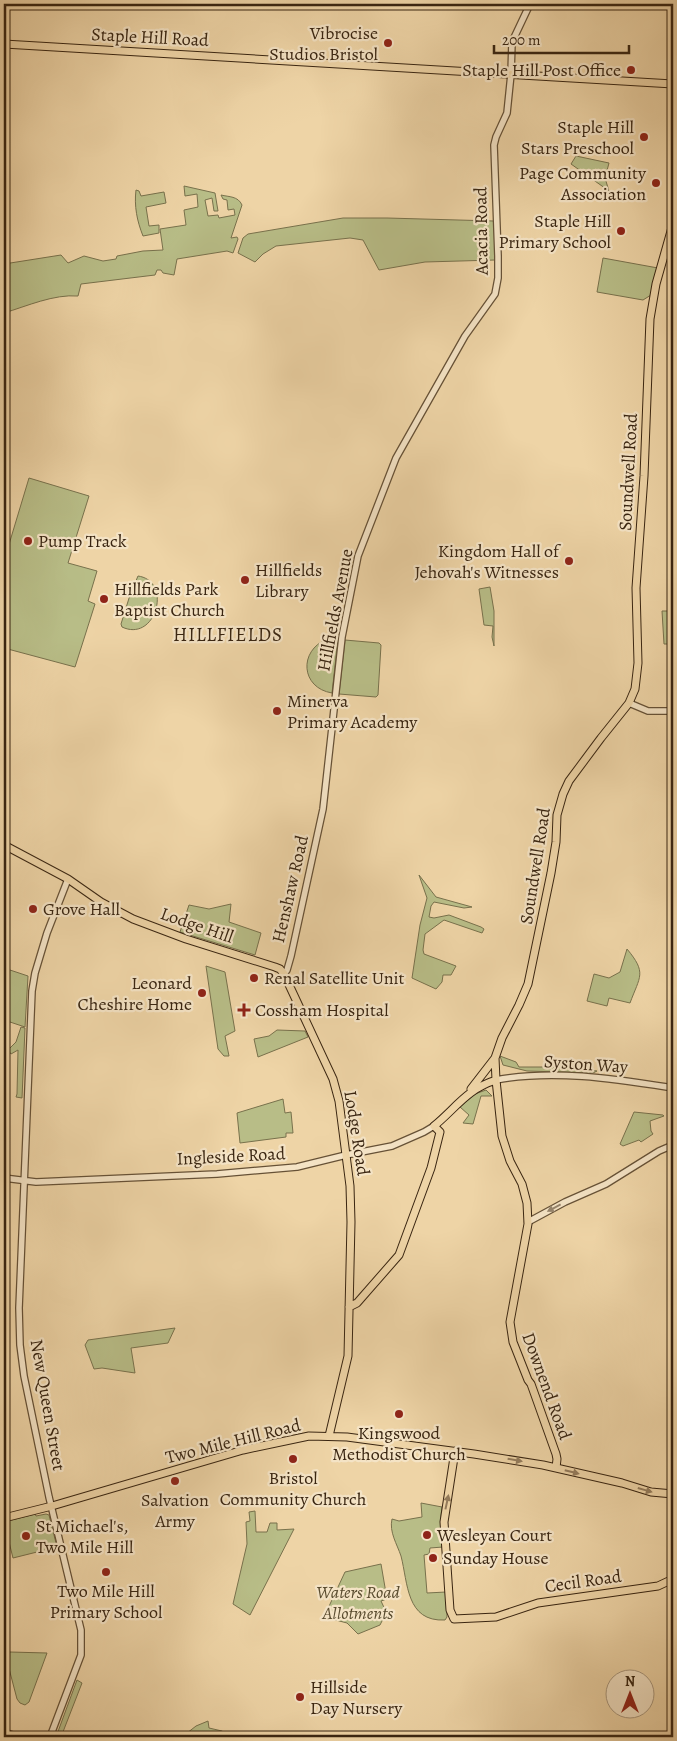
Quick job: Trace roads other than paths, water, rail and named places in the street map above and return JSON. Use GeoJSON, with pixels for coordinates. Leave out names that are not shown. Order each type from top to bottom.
{"type":"FeatureCollection","features":[{"type":"Feature","properties":{"kind":"main road","name":"Staple Hill Road"},"geometry":{"type":"LineString","coordinates":[[4,44],[673,84]]}},
{"type":"Feature","properties":{"kind":"main road","name":"Soundwell Road"},"geometry":{"type":"LineString","coordinates":[[496,1080],[495,1058],[502,1038],[528,984],[552,873],[557,815],[562,794],[629,702],[638,676],[636,588],[644,476],[650,319],[656,284],[673,224]]}},
{"type":"Feature","properties":{"kind":"main road","name":"Lodge Hill"},"geometry":{"type":"LineString","coordinates":[[4,845],[68,879],[101,902],[133,919],[186,939],[275,967],[284,974]]}},
{"type":"Feature","properties":{"kind":"main road","name":"Lodge Road"},"geometry":{"type":"LineString","coordinates":[[284,974],[333,1080],[339,1100],[351,1199],[349,1307]]}},
{"type":"Feature","properties":{"kind":"main road"},"geometry":{"type":"LineString","coordinates":[[464,1097],[495,1058]]}},
{"type":"Feature","properties":{"kind":"main road"},"geometry":{"type":"LineString","coordinates":[[329,1436],[348,1356],[349,1307],[357,1303],[399,1255],[432,1168],[440,1132],[434,1126],[476,1088],[496,1080]]}},
{"type":"Feature","properties":{"kind":"main road","name":"Downend Road"},"geometry":{"type":"LineString","coordinates":[[496,1080],[502,1136],[510,1161],[522,1184],[528,1222],[512,1306],[511,1330],[515,1347],[531,1384],[556,1454],[556,1468]]}},
{"type":"Feature","properties":{"kind":"main road","name":"Two Mile Hill Road"},"geometry":{"type":"LineString","coordinates":[[4,1518],[52,1506],[258,1446],[309,1436],[354,1438],[474,1454],[556,1468],[652,1492],[673,1494]]}},
{"type":"Feature","properties":{"kind":"main road","name":"Cecil Road"},"geometry":{"type":"LineString","coordinates":[[455,1451],[444,1522],[450,1610],[454,1619],[498,1616],[534,1604],[658,1586],[673,1579]]}},
{"type":"Feature","properties":{"kind":"street","name":"Acacia Road"},"geometry":{"type":"LineString","coordinates":[[428,400],[465,336],[495,294],[498,256],[494,145],[506,113],[511,74],[512,42],[530,4]]}},
{"type":"Feature","properties":{"kind":"street","name":"Hillfields Avenue"},"geometry":{"type":"LineString","coordinates":[[323,809],[342,637],[358,556],[396,458],[428,400]]}},
{"type":"Feature","properties":{"kind":"street"},"geometry":{"type":"LineString","coordinates":[[629,702],[648,711],[673,710]]}},
{"type":"Feature","properties":{"kind":"street","name":"Henshaw Road"},"geometry":{"type":"LineString","coordinates":[[284,974],[291,956],[323,809]]}},
{"type":"Feature","properties":{"kind":"street","name":"New Queen Street"},"geometry":{"type":"LineString","coordinates":[[50,1737],[82,1647],[80,1619],[52,1506],[24,1376],[20,1345],[19,1308],[32,991],[35,973],[47,933],[68,879]]}},
{"type":"Feature","properties":{"kind":"street","name":"Syston Way"},"geometry":{"type":"LineString","coordinates":[[496,1080],[526,1076],[567,1075],[673,1088]]}},
{"type":"Feature","properties":{"kind":"street","name":"Ingleside Road"},"geometry":{"type":"LineString","coordinates":[[4,1178],[36,1182],[297,1167],[392,1146],[434,1126]]}},
{"type":"Feature","properties":{"kind":"street"},"geometry":{"type":"LineString","coordinates":[[528,1222],[606,1184],[659,1151],[673,1145]]}},
{"type":"Feature","properties":{"kind":"street"},"geometry":{"type":"LineString","coordinates":[[4,1732],[19,1737]]}},
{"type":"Feature","properties":{"kind":"place","name":"Vibrocise Studios Bristol"},"geometry":{"type":"Point","coordinates":[388,43]}},
{"type":"Feature","properties":{"kind":"place","name":"Staple Hill Post Office"},"geometry":{"type":"Point","coordinates":[631,70]}},
{"type":"Feature","properties":{"kind":"place","name":"Staple Hill Stars Preschool"},"geometry":{"type":"Point","coordinates":[644,137]}},
{"type":"Feature","properties":{"kind":"place","name":"Page Community Association"},"geometry":{"type":"Point","coordinates":[656,183]}},
{"type":"Feature","properties":{"kind":"place","name":"Staple Hill Primary School"},"geometry":{"type":"Point","coordinates":[621,231]}},
{"type":"Feature","properties":{"kind":"place","name":"Pump Track"},"geometry":{"type":"Point","coordinates":[28,541]}},
{"type":"Feature","properties":{"kind":"place","name":"Kingdom Hall of Jehovah's Witnesses"},"geometry":{"type":"Point","coordinates":[569,561]}},
{"type":"Feature","properties":{"kind":"place","name":"Hillfields Library"},"geometry":{"type":"Point","coordinates":[245,580]}},
{"type":"Feature","properties":{"kind":"place","name":"Hillfields Park Baptist Church"},"geometry":{"type":"Point","coordinates":[104,599]}},
{"type":"Feature","properties":{"kind":"place","name":"Minerva Primary Academy"},"geometry":{"type":"Point","coordinates":[277,711]}},
{"type":"Feature","properties":{"kind":"place","name":"Grove Hall"},"geometry":{"type":"Point","coordinates":[33,909]}},
{"type":"Feature","properties":{"kind":"place","name":"Renal Satellite Unit"},"geometry":{"type":"Point","coordinates":[254,978]}},
{"type":"Feature","properties":{"kind":"place","name":"Leonard Cheshire Home"},"geometry":{"type":"Point","coordinates":[202,993]}},
{"type":"Feature","properties":{"kind":"place","name":"Cossham Hospital"},"geometry":{"type":"Point","coordinates":[244,1010]}},
{"type":"Feature","properties":{"kind":"place","name":"Kingswood Methodist Church"},"geometry":{"type":"Point","coordinates":[399,1414]}},
{"type":"Feature","properties":{"kind":"place","name":"Bristol Community Church"},"geometry":{"type":"Point","coordinates":[293,1459]}},
{"type":"Feature","properties":{"kind":"place","name":"Salvation Army"},"geometry":{"type":"Point","coordinates":[175,1481]}},
{"type":"Feature","properties":{"kind":"place","name":"Wesleyan Court"},"geometry":{"type":"Point","coordinates":[427,1535]}},
{"type":"Feature","properties":{"kind":"place","name":"St Michael's, Two Mile Hill"},"geometry":{"type":"Point","coordinates":[26,1536]}},
{"type":"Feature","properties":{"kind":"place","name":"Sunday House"},"geometry":{"type":"Point","coordinates":[433,1558]}},
{"type":"Feature","properties":{"kind":"place","name":"Two Mile Hill Primary School"},"geometry":{"type":"Point","coordinates":[106,1572]}},
{"type":"Feature","properties":{"kind":"place","name":"Hillside Day Nursery"},"geometry":{"type":"Point","coordinates":[300,1697]}},
{"type":"Feature","properties":{"kind":"district","name":"HILLFIELDS"},"geometry":{"type":"Point","coordinates":[228,634]}},
{"type":"Feature","properties":{"kind":"park label","name":"Waters Road Allotments"},"geometry":{"type":"Point","coordinates":[358,1602]}}]}
